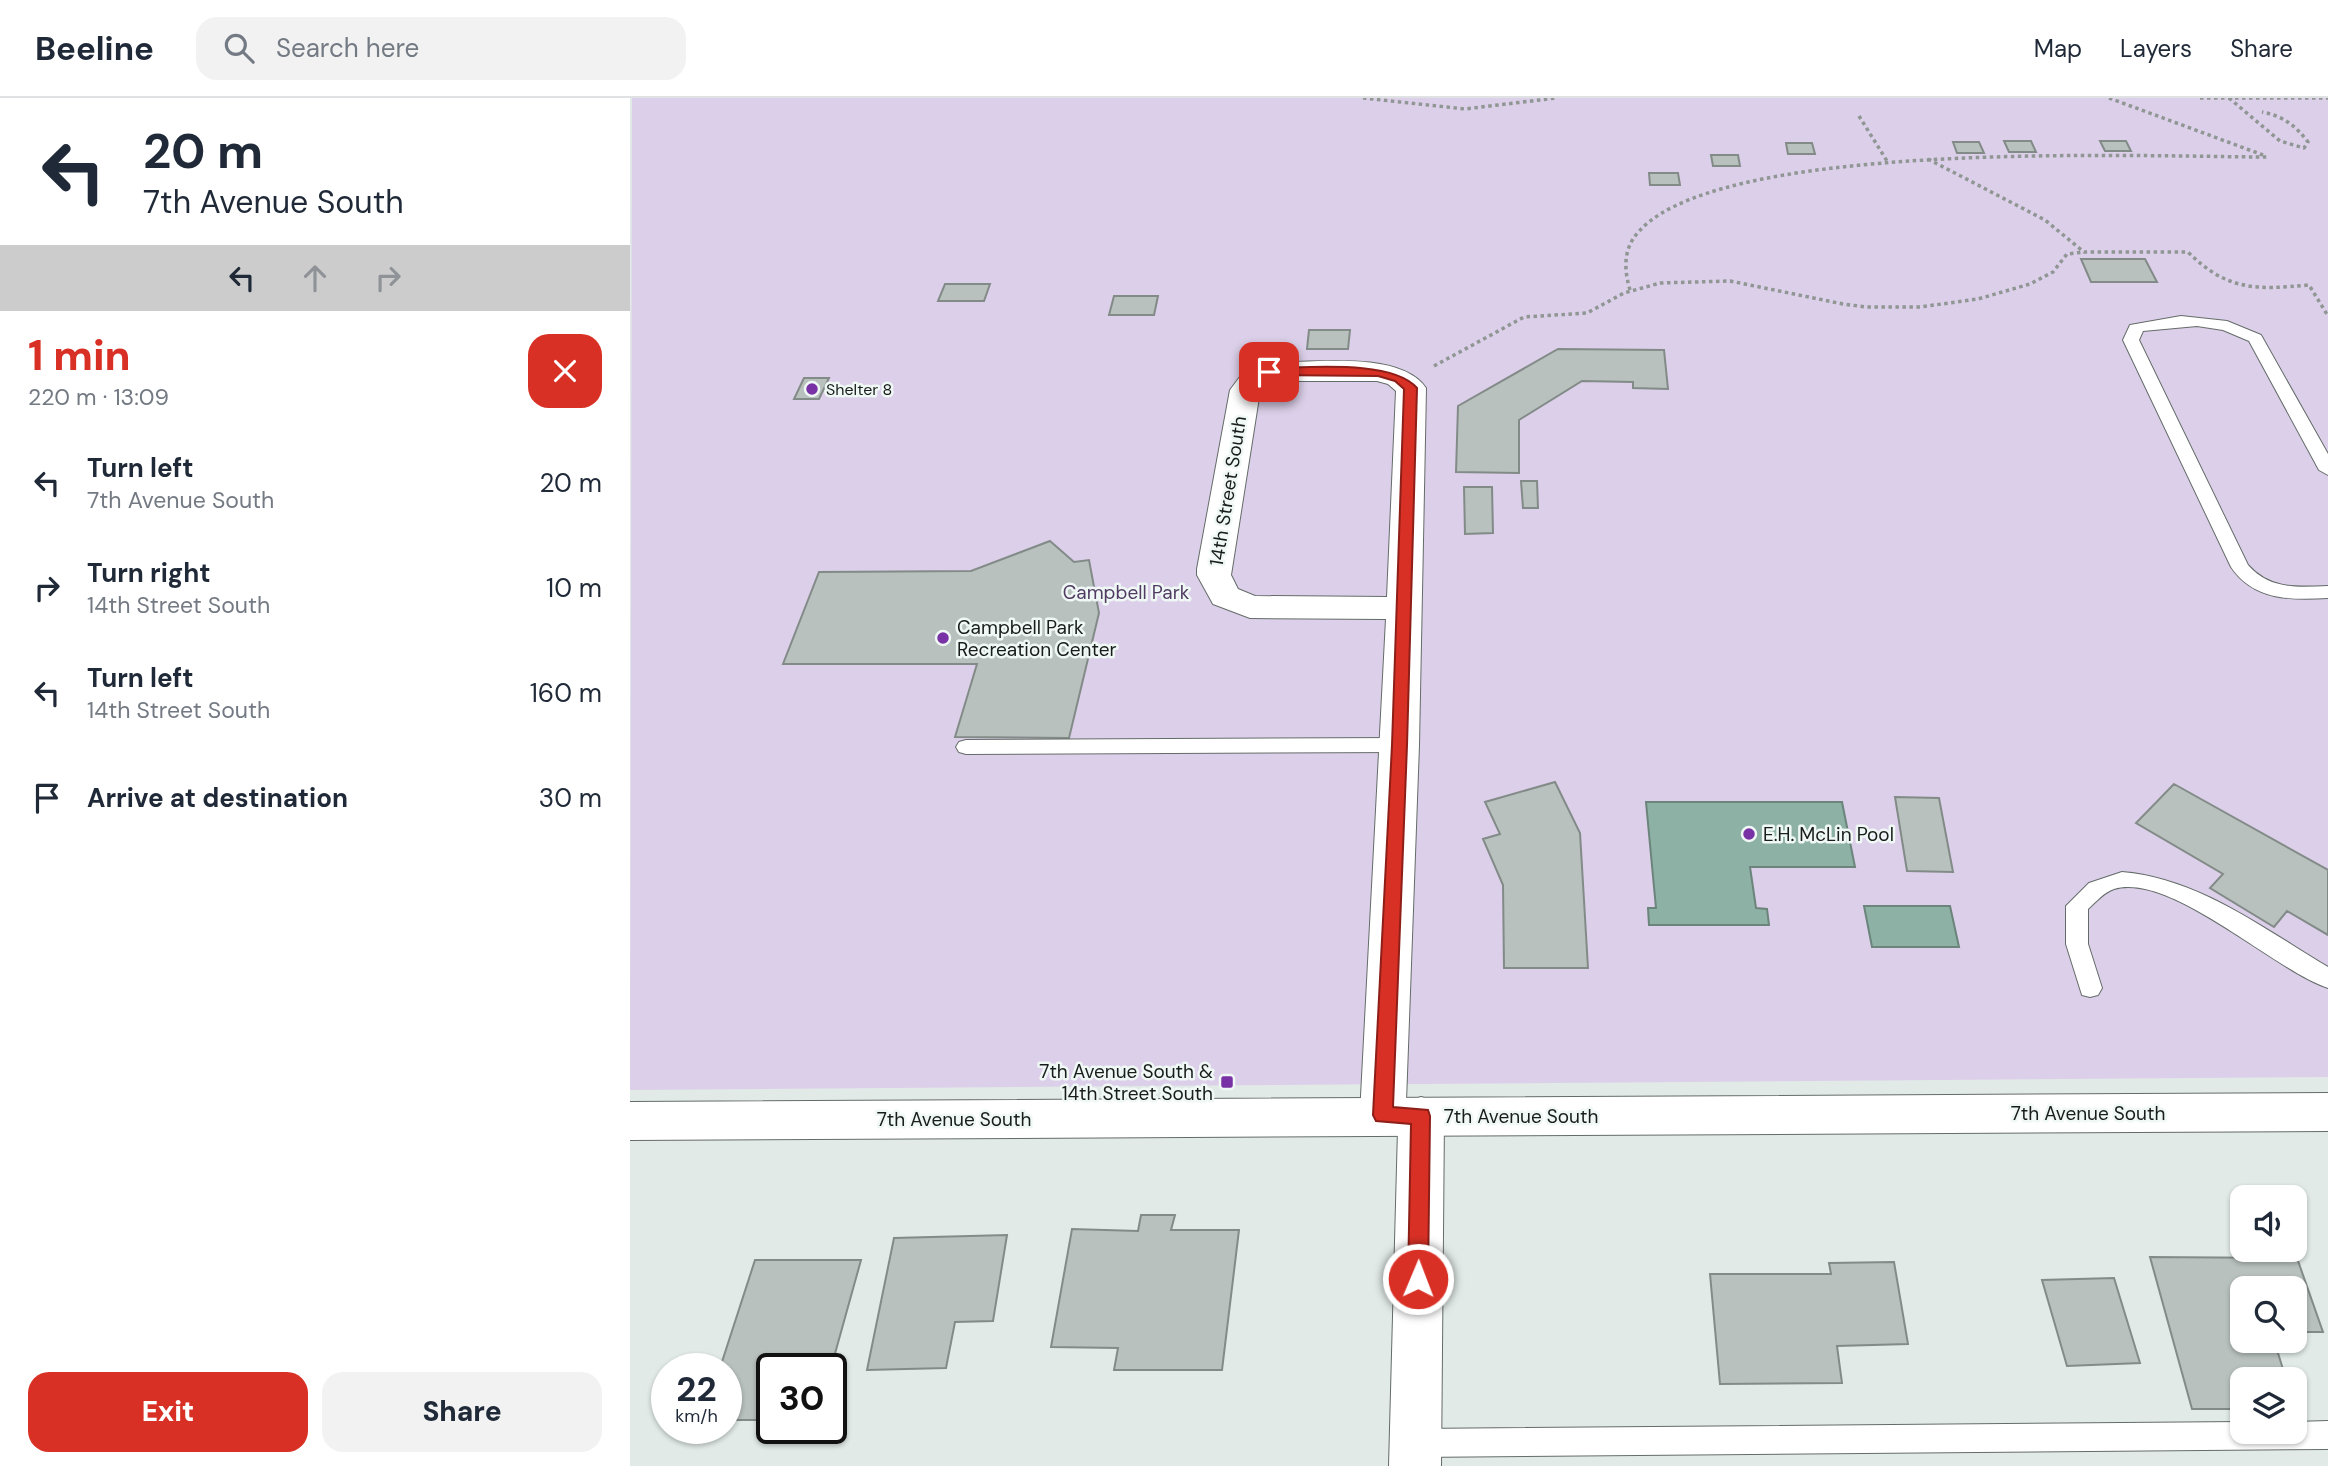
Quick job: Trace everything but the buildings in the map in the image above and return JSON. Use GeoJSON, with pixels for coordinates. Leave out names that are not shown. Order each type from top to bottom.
{"type":"FeatureCollection","features":[{"type":"Feature","properties":{"kind":"street","name":"14th Street South"},"geometry":{"type":"LineString","coordinates":[[1404,608],[1250,607],[1225,596],[1214,575],[1245,390],[1253,380],[1269,372],[1378,372],[1399,378],[1410,388]]}},
{"type":"Feature","properties":{"kind":"street"},"geometry":{"type":"LineString","coordinates":[[1410,388],[1400,745],[1402,1116],[1415,1454]]}},
{"type":"Feature","properties":{"kind":"street","name":"7th Avenue South"},"geometry":{"type":"LineString","coordinates":[[631,1123],[2328,1112]]}},
{"type":"Feature","properties":{"kind":"lane"},"geometry":{"type":"LineString","coordinates":[[2328,470],[2255,338],[2239,328],[2221,323],[2157,323],[2136,328],[2131,340],[2247,578],[2274,593],[2328,592]]}},
{"type":"Feature","properties":{"kind":"lane"},"geometry":{"type":"LineString","coordinates":[[966,747],[1400,745]]}},
{"type":"Feature","properties":{"kind":"lane"},"geometry":{"type":"LineString","coordinates":[[2090,988],[2077,944],[2077,906],[2095,888],[2121,880],[2156,884],[2192,898],[2328,979]]}},
{"type":"Feature","properties":{"kind":"lane"},"geometry":{"type":"LineString","coordinates":[[1415,1454],[2328,1434]]}},
{"type":"Feature","properties":{"kind":"path"},"geometry":{"type":"LineString","coordinates":[[1363,98],[1465,109],[1556,98]]}},
{"type":"Feature","properties":{"kind":"path"},"geometry":{"type":"LineString","coordinates":[[1630,290],[1625,264],[1629,247],[1648,225],[1678,206],[1703,196],[1764,179],[1886,161],[1927,159],[2267,157],[2109,98]]}},
{"type":"Feature","properties":{"kind":"path"},"geometry":{"type":"LineString","coordinates":[[2200,98],[2328,98]]}},
{"type":"Feature","properties":{"kind":"path"},"geometry":{"type":"LineString","coordinates":[[2229,98],[2280,141],[2304,148],[2308,142],[2296,126],[2285,117],[2262,112]]}},
{"type":"Feature","properties":{"kind":"path"},"geometry":{"type":"LineString","coordinates":[[1859,116],[1886,161]]}},
{"type":"Feature","properties":{"kind":"path"},"geometry":{"type":"LineString","coordinates":[[1927,159],[2045,220],[2084,252]]}},
{"type":"Feature","properties":{"kind":"path"},"geometry":{"type":"LineString","coordinates":[[1410,388],[1444,358],[1509,324],[1541,314],[1584,314],[1630,290],[1659,284],[1713,280],[1775,288],[1866,308],[1932,306],[2013,288],[2053,272],[2067,254],[2188,252],[2206,271],[2220,280],[2240,287],[2265,289],[2309,285],[2328,316]]}},
{"type":"Feature","properties":{"kind":"green space","name":"Campbell Park"},"geometry":{"type":"Polygon","coordinates":[[[632,98],[2328,98],[2328,1077],[630,1090],[632,98]]]}},
{"type":"Feature","properties":{"kind":"shaded area","name":"E.H. McLin Pool"},"geometry":{"type":"Polygon","coordinates":[[[1646,802],[1842,802],[1855,867],[1750,867],[1756,908],[1767,909],[1769,925],[1649,925],[1648,908],[1656,908],[1646,802]]]}},
{"type":"Feature","properties":{"kind":"shaded area"},"geometry":{"type":"Polygon","coordinates":[[[1864,906],[1950,906],[1959,947],[1872,947],[1864,906]]]}},
{"type":"Feature","properties":{"kind":"place","name":"Shelter 8"},"geometry":{"type":"Point","coordinates":[812,389]}},
{"type":"Feature","properties":{"kind":"place","name":"Campbell Park Recreation Center"},"geometry":{"type":"Point","coordinates":[943,638]}},
{"type":"Feature","properties":{"kind":"place","name":"E.H. McLin Pool"},"geometry":{"type":"Point","coordinates":[1749,834]}},
{"type":"Feature","properties":{"kind":"place","name":"7th Avenue South & 14th Street South"},"geometry":{"type":"Point","coordinates":[1227,1082]}},
{"type":"Feature","properties":{"kind":"route"},"geometry":{"type":"LineString","coordinates":[[1269,372],[1378,372],[1399,378],[1410,388],[1400,745],[1383,1115],[1421,1116],[1418,1279]]}}]}
